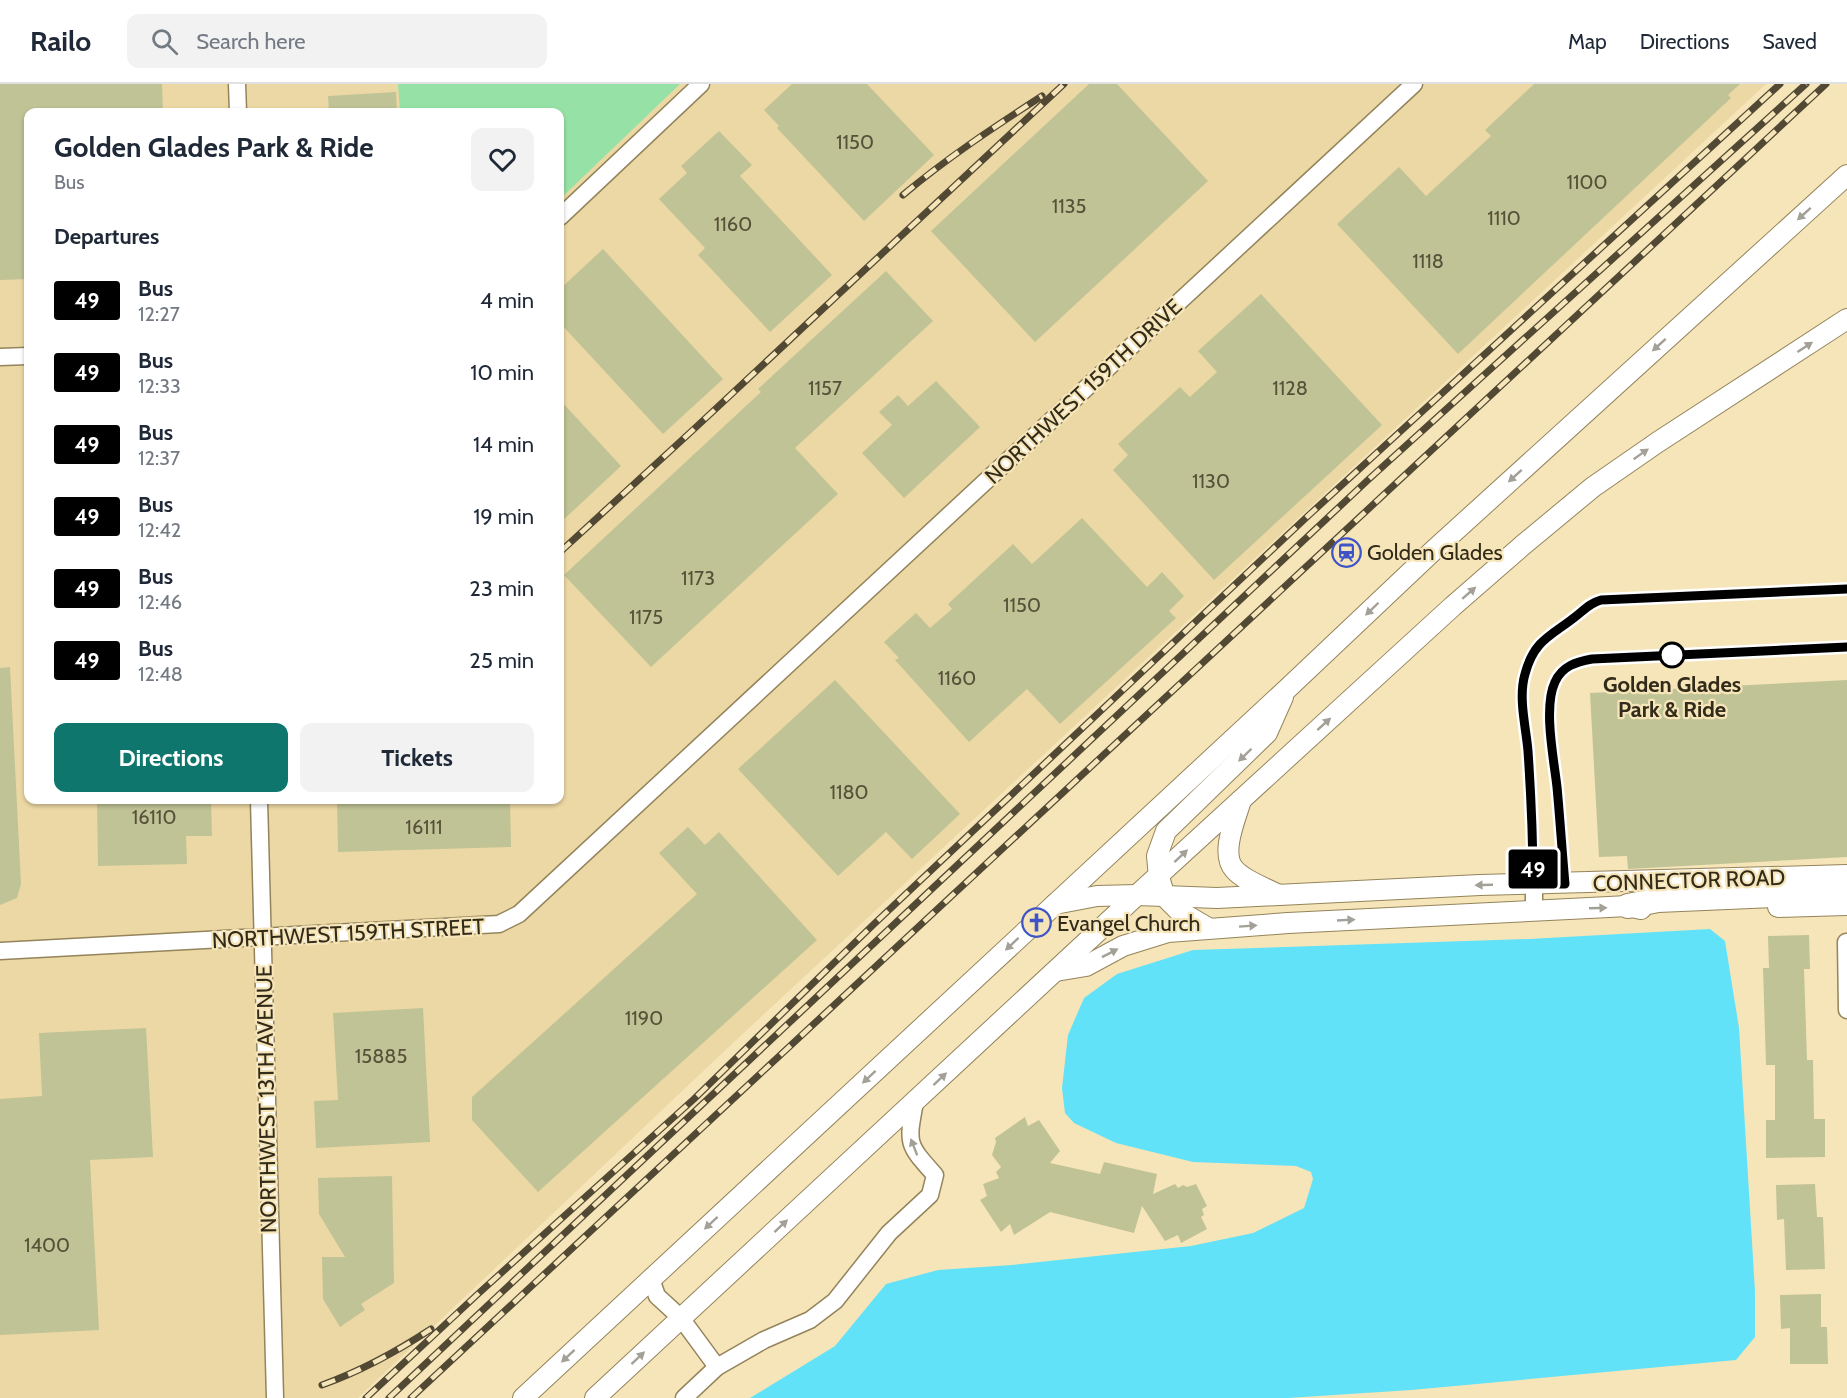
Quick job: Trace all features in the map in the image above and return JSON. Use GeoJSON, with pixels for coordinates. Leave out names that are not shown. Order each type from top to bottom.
{"type":"FeatureCollection","features":[{"type":"Feature","properties":{"kind":"highway"},"geometry":{"type":"LineString","coordinates":[[1628,906],[1658,900],[1847,892]]}},
{"type":"Feature","properties":{"kind":"main road"},"geometry":{"type":"LineString","coordinates":[[523,1398],[1434,550],[1847,175]]}},
{"type":"Feature","properties":{"kind":"main road"},"geometry":{"type":"LineString","coordinates":[[595,1398],[1137,895],[1453,606],[1593,487],[1847,319]]}},
{"type":"Feature","properties":{"kind":"main road"},"geometry":{"type":"LineString","coordinates":[[1208,928],[1179,911],[1165,897],[1159,877],[1157,856],[1166,831],[1267,733],[1287,689]]}},
{"type":"Feature","properties":{"kind":"main road"},"geometry":{"type":"LineString","coordinates":[[1241,800],[1229,841],[1230,861],[1233,869],[1243,877],[1279,895]]}},
{"type":"Feature","properties":{"kind":"main road","name":"CONNECTOR ROAD"},"geometry":{"type":"LineString","coordinates":[[1055,904],[1097,896],[1217,898],[1533,884],[1847,875]]}},
{"type":"Feature","properties":{"kind":"main road","name":"CONNECTOR ROAD"},"geometry":{"type":"LineString","coordinates":[[1056,971],[1086,966],[1123,946],[1168,932],[1208,928],[1628,906],[1647,910],[1847,905]]}},
{"type":"Feature","properties":{"kind":"street"},"geometry":{"type":"LineString","coordinates":[[237,84],[238,108]]}},
{"type":"Feature","properties":{"kind":"street"},"geometry":{"type":"LineString","coordinates":[[564,213],[701,84]]}},
{"type":"Feature","properties":{"kind":"street","name":"NORTHWEST 159TH DRIVE"},"geometry":{"type":"LineString","coordinates":[[753,698],[1414,84]]}},
{"type":"Feature","properties":{"kind":"street"},"geometry":{"type":"LineString","coordinates":[[0,357],[24,356]]}},
{"type":"Feature","properties":{"kind":"street","name":"NORTHWEST 159TH STREET"},"geometry":{"type":"LineString","coordinates":[[0,951],[499,924],[519,914],[753,698]]}},
{"type":"Feature","properties":{"kind":"street","name":"NORTHWEST 13TH AVENUE"},"geometry":{"type":"LineString","coordinates":[[259,804],[275,1398]]}},
{"type":"Feature","properties":{"kind":"street"},"geometry":{"type":"LineString","coordinates":[[1533,884],[1534,911]]}},
{"type":"Feature","properties":{"kind":"street"},"geometry":{"type":"LineString","coordinates":[[1565,884],[1567,909]]}},
{"type":"Feature","properties":{"kind":"street"},"geometry":{"type":"LineString","coordinates":[[1846,942],[1847,1010]]}},
{"type":"Feature","properties":{"kind":"street"},"geometry":{"type":"LineString","coordinates":[[684,1398],[717,1367],[764,1340],[810,1320],[835,1301],[889,1233],[930,1195],[935,1175],[912,1147],[910,1130],[915,1102]]}},
{"type":"Feature","properties":{"kind":"street"},"geometry":{"type":"LineString","coordinates":[[651,1279],[657,1296],[681,1318],[717,1367]]}},
{"type":"Feature","properties":{"kind":"shaded area"},"geometry":{"type":"Polygon","coordinates":[[[0,84],[1766,84],[735,1041],[358,1398],[0,1398],[0,84]]]}},
{"type":"Feature","properties":{"kind":"green space"},"geometry":{"type":"Polygon","coordinates":[[[398,84],[680,84],[564,195],[564,108],[400,108],[398,84]]]}},
{"type":"Feature","properties":{"kind":"water"},"geometry":{"type":"Polygon","coordinates":[[[1710,929],[1725,941],[1739,1028],[1755,1291],[1755,1337],[1736,1360],[1411,1390],[1288,1398],[750,1398],[835,1346],[886,1284],[938,1270],[1012,1265],[1191,1246],[1253,1233],[1304,1208],[1313,1179],[1311,1172],[1296,1166],[1193,1162],[1116,1143],[1074,1123],[1065,1113],[1062,1088],[1068,1035],[1084,998],[1117,974],[1193,950],[1529,939],[1710,929]]]}},
{"type":"Feature","properties":{"kind":"building"},"geometry":{"type":"Polygon","coordinates":[[[0,84],[162,84],[163,108],[24,108],[24,279],[0,280],[0,84]]]}},
{"type":"Feature","properties":{"kind":"building"},"geometry":{"type":"Polygon","coordinates":[[[792,84],[867,84],[934,155],[864,221],[777,128],[779,126],[764,110],[792,84]]]}},
{"type":"Feature","properties":{"kind":"building"},"geometry":{"type":"Polygon","coordinates":[[[1089,84],[1117,84],[1208,181],[1035,342],[931,231],[1089,84]]]}},
{"type":"Feature","properties":{"kind":"building"},"geometry":{"type":"Polygon","coordinates":[[[1534,84],[1740,84],[1728,95],[1731,98],[1458,354],[1337,224],[1399,167],[1426,196],[1491,136],[1485,130],[1534,84]]]}},
{"type":"Feature","properties":{"kind":"building"},"geometry":{"type":"Polygon","coordinates":[[[396,92],[397,108],[329,108],[328,96],[396,92]]]}},
{"type":"Feature","properties":{"kind":"building"},"geometry":{"type":"Polygon","coordinates":[[[719,131],[752,165],[740,176],[832,275],[770,332],[698,255],[705,248],[659,199],[687,173],[681,166],[719,131]]]}},
{"type":"Feature","properties":{"kind":"building"},"geometry":{"type":"Polygon","coordinates":[[[603,249],[723,379],[663,434],[564,327],[564,285],[603,249]]]}},
{"type":"Feature","properties":{"kind":"building"},"geometry":{"type":"Polygon","coordinates":[[[886,271],[933,321],[795,448],[838,494],[651,667],[564,575],[761,392],[758,389],[886,271]]]}},
{"type":"Feature","properties":{"kind":"building"},"geometry":{"type":"Polygon","coordinates":[[[1261,294],[1382,425],[1214,580],[1113,470],[1128,455],[1118,444],[1180,387],[1190,397],[1217,372],[1198,351],[1261,294]]]}},
{"type":"Feature","properties":{"kind":"building"},"geometry":{"type":"Polygon","coordinates":[[[936,381],[980,427],[904,498],[862,453],[892,425],[879,412],[898,395],[908,406],[936,381]]]}},
{"type":"Feature","properties":{"kind":"building"},"geometry":{"type":"Polygon","coordinates":[[[564,404],[621,466],[564,519],[564,404]]]}},
{"type":"Feature","properties":{"kind":"building"},"geometry":{"type":"Polygon","coordinates":[[[1082,518],[1147,587],[1162,572],[1184,596],[1169,611],[1176,618],[1060,724],[1027,689],[969,742],[895,660],[899,658],[884,642],[916,613],[930,628],[952,609],[948,604],[1013,544],[1032,564],[1082,518]]]}},
{"type":"Feature","properties":{"kind":"building"},"geometry":{"type":"Polygon","coordinates":[[[10,667],[21,884],[17,898],[0,905],[0,668],[10,667]]]}},
{"type":"Feature","properties":{"kind":"building"},"geometry":{"type":"Polygon","coordinates":[[[835,680],[960,814],[912,859],[886,832],[838,876],[738,769],[835,680]]]}},
{"type":"Feature","properties":{"kind":"building"},"geometry":{"type":"Polygon","coordinates":[[[1847,680],[1847,857],[1628,869],[1627,856],[1599,857],[1590,693],[1847,680]]]}},
{"type":"Feature","properties":{"kind":"building"},"geometry":{"type":"Polygon","coordinates":[[[97,804],[211,804],[212,836],[186,836],[187,864],[98,866],[97,804]]]}},
{"type":"Feature","properties":{"kind":"building"},"geometry":{"type":"Polygon","coordinates":[[[337,804],[510,804],[511,847],[338,852],[337,804]]]}},
{"type":"Feature","properties":{"kind":"building"},"geometry":{"type":"Polygon","coordinates":[[[688,827],[705,845],[719,832],[817,940],[538,1192],[472,1120],[472,1097],[697,894],[659,853],[688,827]]]}},
{"type":"Feature","properties":{"kind":"building"},"geometry":{"type":"Polygon","coordinates":[[[1809,935],[1810,969],[1804,969],[1807,1060],[1813,1060],[1814,1119],[1825,1119],[1825,1157],[1766,1158],[1766,1120],[1775,1120],[1775,1065],[1766,1065],[1763,968],[1769,968],[1768,936],[1809,935]]]}},
{"type":"Feature","properties":{"kind":"building"},"geometry":{"type":"Polygon","coordinates":[[[423,1008],[430,1142],[316,1148],[314,1101],[338,1100],[333,1013],[423,1008]]]}},
{"type":"Feature","properties":{"kind":"building"},"geometry":{"type":"Polygon","coordinates":[[[146,1028],[153,1157],[90,1160],[99,1330],[0,1335],[0,1099],[42,1096],[39,1033],[146,1028]]]}},
{"type":"Feature","properties":{"kind":"building"},"geometry":{"type":"Polygon","coordinates":[[[1025,1117],[1028,1126],[1039,1120],[1060,1151],[1050,1163],[1100,1174],[1104,1162],[1157,1174],[1153,1194],[1175,1184],[1178,1188],[1183,1185],[1187,1187],[1196,1184],[1207,1206],[1202,1209],[1204,1215],[1201,1217],[1207,1229],[1181,1243],[1178,1235],[1165,1241],[1142,1206],[1134,1233],[1050,1212],[1014,1235],[1010,1224],[1001,1232],[980,1200],[987,1196],[983,1184],[999,1178],[996,1172],[1001,1167],[992,1155],[995,1138],[1025,1117]]]}},
{"type":"Feature","properties":{"kind":"building"},"geometry":{"type":"Polygon","coordinates":[[[392,1176],[394,1283],[361,1304],[365,1310],[340,1327],[323,1299],[322,1257],[345,1257],[319,1214],[318,1178],[392,1176]]]}},
{"type":"Feature","properties":{"kind":"building"},"geometry":{"type":"Polygon","coordinates":[[[1815,1184],[1817,1217],[1823,1217],[1825,1269],[1786,1270],[1784,1219],[1777,1220],[1776,1185],[1815,1184]]]}},
{"type":"Feature","properties":{"kind":"building"},"geometry":{"type":"Polygon","coordinates":[[[1821,1294],[1821,1327],[1827,1327],[1828,1364],[1790,1364],[1790,1328],[1781,1329],[1780,1295],[1821,1294]]]}},
{"type":"Feature","properties":{"kind":"railway"},"geometry":{"type":"LineString","coordinates":[[564,548],[1064,84]]}},
{"type":"Feature","properties":{"kind":"railway"},"geometry":{"type":"LineString","coordinates":[[366,1398],[694,1099],[874,924],[1309,515],[1780,84]]}},
{"type":"Feature","properties":{"kind":"railway"},"geometry":{"type":"LineString","coordinates":[[389,1398],[1369,479],[1806,84]]}},
{"type":"Feature","properties":{"kind":"railway"},"geometry":{"type":"LineString","coordinates":[[411,1398],[1826,84]]}},
{"type":"Feature","properties":{"kind":"railway"},"geometry":{"type":"LineString","coordinates":[[903,195],[989,131],[1042,96]]}},
{"type":"Feature","properties":{"kind":"railway"},"geometry":{"type":"LineString","coordinates":[[322,1385],[351,1374],[431,1329]]}},
{"type":"Feature","properties":{"kind":"bus line","name":"49"},"geometry":{"type":"LineString","coordinates":[[1847,589],[1601,600],[1585,607],[1576,617],[1545,638],[1529,662],[1524,675],[1522,692],[1528,751],[1533,884],[1565,884],[1552,750],[1550,702],[1555,681],[1570,665],[1592,659],[1847,647]]}},
{"type":"Feature","properties":{"kind":"place","name":"Golden Glades"},"geometry":{"type":"Point","coordinates":[1346,552]}},
{"type":"Feature","properties":{"kind":"place","name":"Golden Glades Park & Ride"},"geometry":{"type":"Point","coordinates":[1672,655]}},
{"type":"Feature","properties":{"kind":"place","name":"Evangel Church"},"geometry":{"type":"Point","coordinates":[1036,923]}}]}
